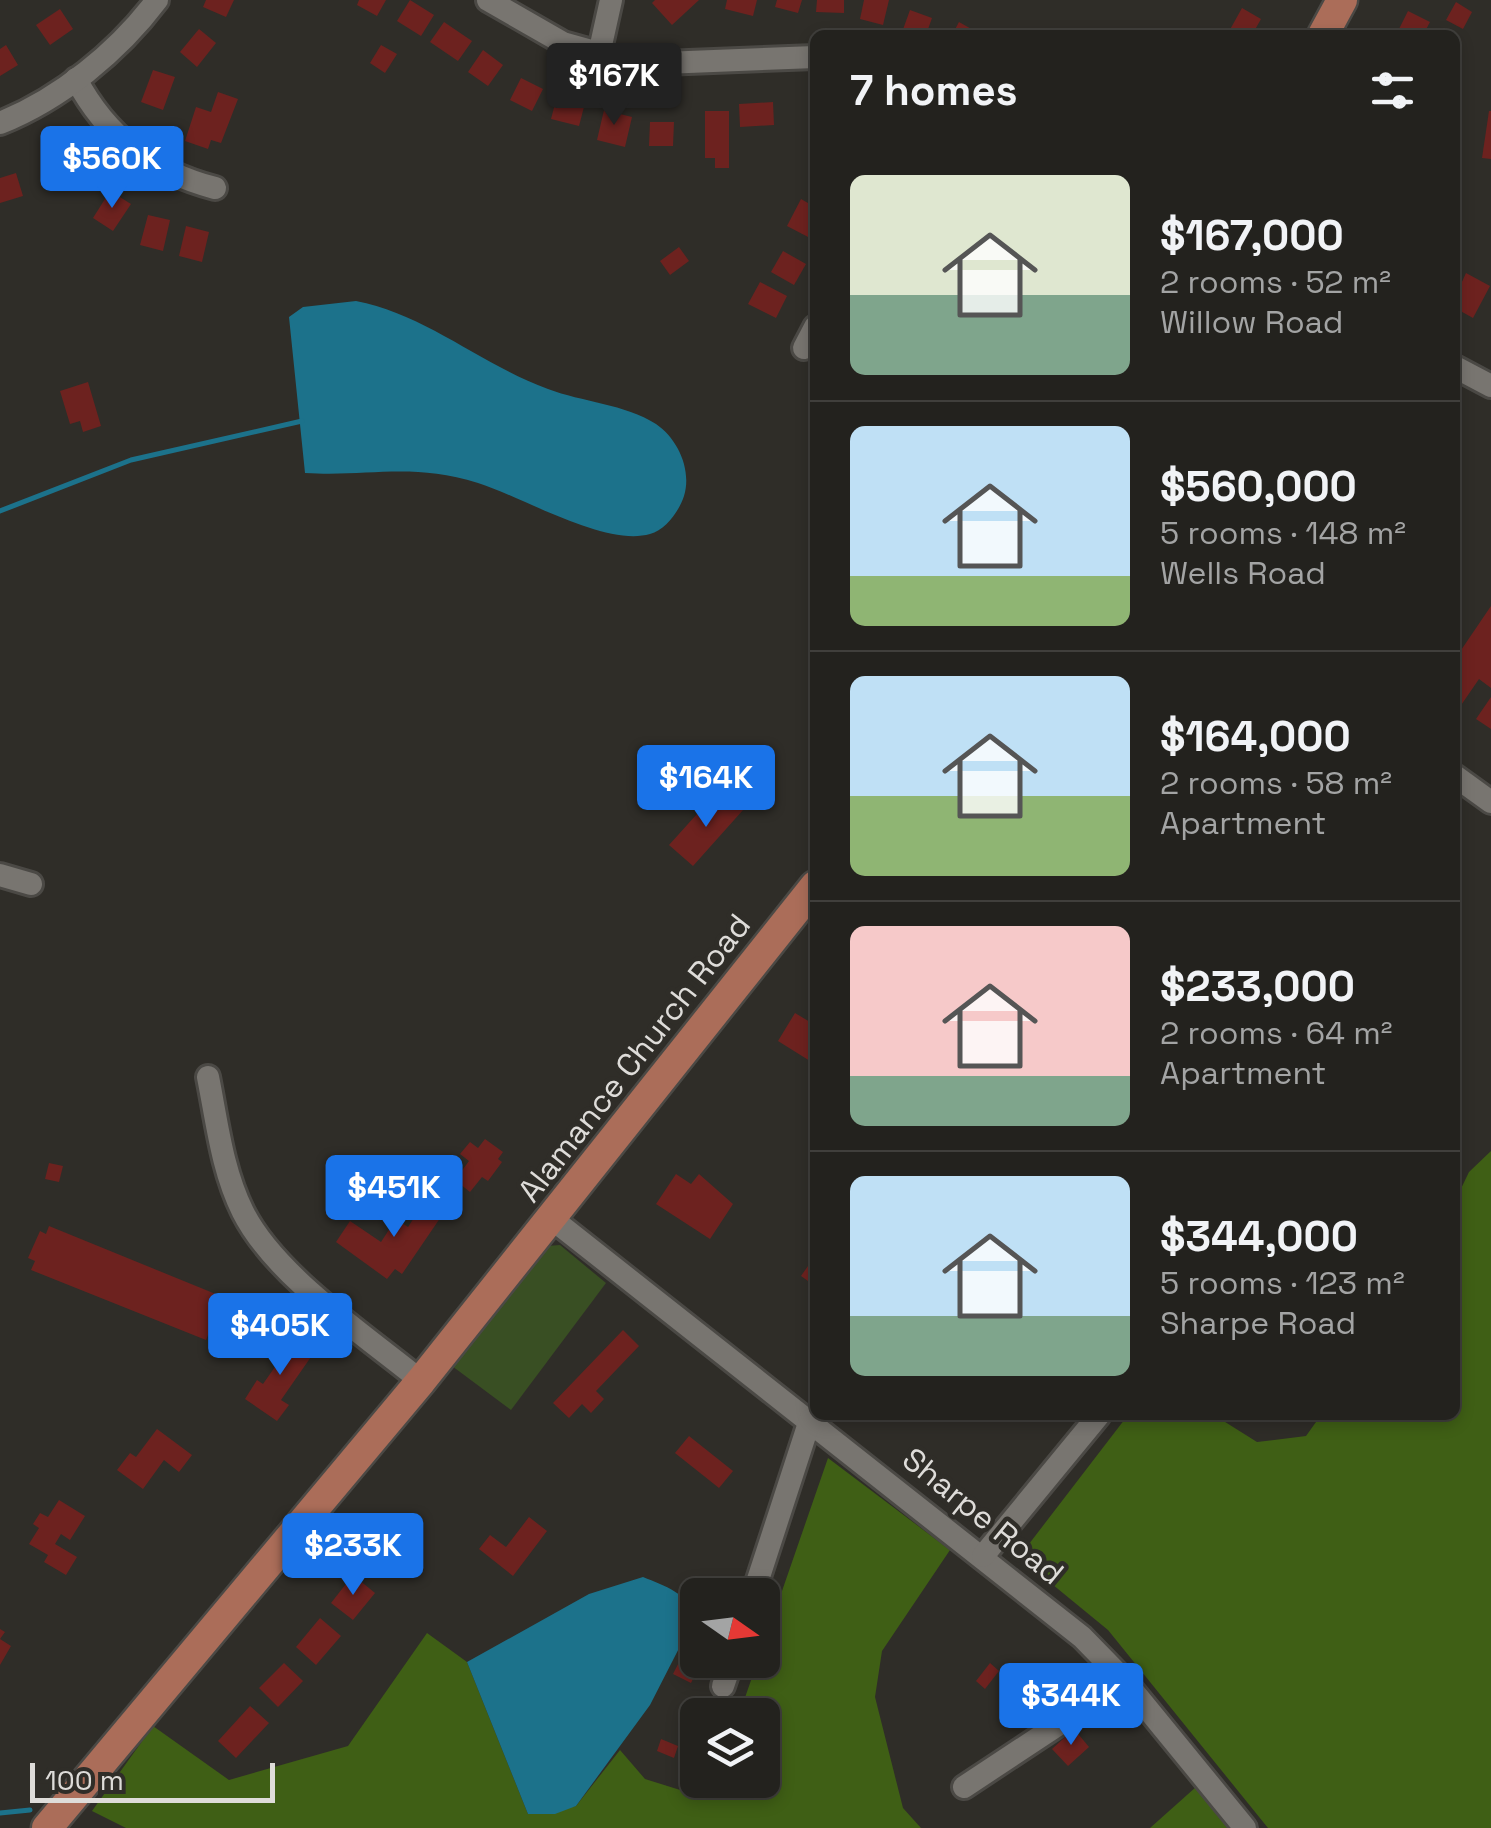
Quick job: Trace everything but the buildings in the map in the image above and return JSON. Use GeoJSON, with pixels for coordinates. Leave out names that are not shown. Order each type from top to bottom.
{"type":"FeatureCollection","features":[{"type":"Feature","properties":{"kind":"main road"},"geometry":{"type":"LineString","coordinates":[[1327,30],[1342,0]]}},
{"type":"Feature","properties":{"kind":"main road","name":"Alamance Church Road"},"geometry":{"type":"LineString","coordinates":[[47,1828],[422,1381],[810,892]]}},
{"type":"Feature","properties":{"kind":"street"},"geometry":{"type":"LineString","coordinates":[[0,124],[27,112],[76,79],[138,24],[156,0]]}},
{"type":"Feature","properties":{"kind":"street"},"geometry":{"type":"LineString","coordinates":[[488,0],[563,43],[638,64],[683,66],[810,57]]}},
{"type":"Feature","properties":{"kind":"street"},"geometry":{"type":"LineString","coordinates":[[599,54],[611,0]]}},
{"type":"Feature","properties":{"kind":"street"},"geometry":{"type":"LineString","coordinates":[[76,79],[92,110],[126,145],[150,161],[214,188]]}},
{"type":"Feature","properties":{"kind":"street"},"geometry":{"type":"LineString","coordinates":[[1460,370],[1491,386]]}},
{"type":"Feature","properties":{"kind":"street"},"geometry":{"type":"LineString","coordinates":[[1460,778],[1487,791]]}},
{"type":"Feature","properties":{"kind":"street"},"geometry":{"type":"LineString","coordinates":[[0,875],[31,884]]}},
{"type":"Feature","properties":{"kind":"street"},"geometry":{"type":"LineString","coordinates":[[208,1077],[224,1162],[242,1210],[261,1243],[287,1271],[422,1381]]}},
{"type":"Feature","properties":{"kind":"street","name":"Sharpe Road"},"geometry":{"type":"LineString","coordinates":[[551,1218],[1082,1637],[1122,1677],[1246,1828]]}},
{"type":"Feature","properties":{"kind":"street"},"geometry":{"type":"LineString","coordinates":[[759,1578],[810,1420]]}},
{"type":"Feature","properties":{"kind":"street"},"geometry":{"type":"LineString","coordinates":[[984,1556],[1095,1420]]}},
{"type":"Feature","properties":{"kind":"street"},"geometry":{"type":"LineString","coordinates":[[964,1787],[1088,1705],[1122,1677]]}},
{"type":"Feature","properties":{"kind":"street"},"geometry":{"type":"LineString","coordinates":[[723,1686],[726,1678]]}},
{"type":"Feature","properties":{"kind":"green space"},"geometry":{"type":"Polygon","coordinates":[[[1491,1151],[1491,1828],[1268,1828],[1108,1630],[1019,1557],[1124,1420],[1222,1420],[1257,1442],[1306,1436],[1317,1420],[1460,1420],[1460,1191],[1469,1172],[1491,1151]]]}},
{"type":"Feature","properties":{"kind":"green space"},"geometry":{"type":"Polygon","coordinates":[[[560,1245],[606,1283],[511,1410],[452,1366],[547,1246],[560,1245]]]}},
{"type":"Feature","properties":{"kind":"green space"},"geometry":{"type":"Polygon","coordinates":[[[828,1458],[950,1550],[882,1651],[875,1697],[903,1808],[921,1828],[126,1828],[92,1811],[153,1726],[229,1780],[348,1746],[427,1633],[467,1662],[528,1814],[576,1806],[620,1750],[645,1779],[680,1790],[680,1798],[780,1798],[780,1698],[745,1698],[752,1678],[780,1678],[780,1597],[828,1458]]]}},
{"type":"Feature","properties":{"kind":"green space"},"geometry":{"type":"Polygon","coordinates":[[[1196,1787],[1228,1828],[1150,1828],[1196,1787]]]}},
{"type":"Feature","properties":{"kind":"water"},"geometry":{"type":"Polygon","coordinates":[[[356,301],[430,328],[548,389],[631,412],[656,424],[671,438],[684,466],[686,486],[675,514],[656,532],[632,536],[588,527],[454,477],[411,472],[305,473],[289,317],[303,307],[356,301]]]}},
{"type":"Feature","properties":{"kind":"water"},"geometry":{"type":"Polygon","coordinates":[[[643,1577],[667,1587],[680,1595],[680,1646],[650,1705],[576,1806],[555,1814],[528,1814],[467,1662],[589,1594],[643,1577]]]}},
{"type":"Feature","properties":{"kind":"waterway"},"geometry":{"type":"LineString","coordinates":[[0,511],[131,460],[302,421]]}},
{"type":"Feature","properties":{"kind":"waterway"},"geometry":{"type":"LineString","coordinates":[[0,1813],[30,1810]]}}]}
